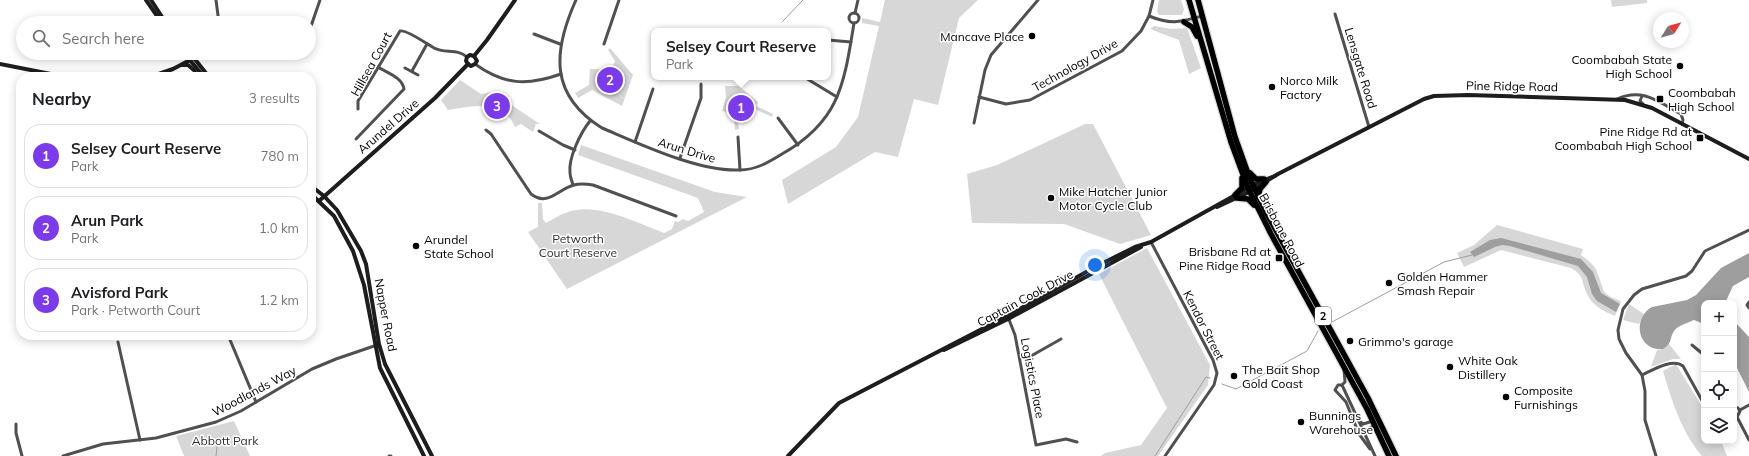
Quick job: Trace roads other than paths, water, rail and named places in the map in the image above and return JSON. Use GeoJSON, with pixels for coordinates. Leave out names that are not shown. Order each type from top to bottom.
{"type":"FeatureCollection","features":[{"type":"Feature","properties":{"kind":"highway","name":"Brisbane Road"},"geometry":{"type":"LineString","coordinates":[[1189,0],[1244,172],[1260,214],[1342,363],[1377,422],[1389,456]]}},
{"type":"Feature","properties":{"kind":"highway","name":"Brisbane Road"},"geometry":{"type":"LineString","coordinates":[[1198,0],[1244,172]]}},
{"type":"Feature","properties":{"kind":"highway"},"geometry":{"type":"LineString","coordinates":[[1184,22],[1194,30],[1208,62]]}},
{"type":"Feature","properties":{"kind":"highway"},"geometry":{"type":"LineString","coordinates":[[1258,197],[1260,189],[1265,181],[1244,172],[1242,186],[1236,197],[1249,199],[1260,214]]}},
{"type":"Feature","properties":{"kind":"highway","name":"Brisbane Road"},"geometry":{"type":"LineString","coordinates":[[1251,188],[1258,197],[1396,456]]}},
{"type":"Feature","properties":{"kind":"street"},"geometry":{"type":"LineString","coordinates":[[146,0],[157,16]]}},
{"type":"Feature","properties":{"kind":"street"},"geometry":{"type":"LineString","coordinates":[[151,0],[161,16]]}},
{"type":"Feature","properties":{"kind":"street"},"geometry":{"type":"LineString","coordinates":[[216,0],[217,16]]}},
{"type":"Feature","properties":{"kind":"street"},"geometry":{"type":"LineString","coordinates":[[314,16],[320,0]]}},
{"type":"Feature","properties":{"kind":"street"},"geometry":{"type":"LineString","coordinates":[[474,56],[515,0]]}},
{"type":"Feature","properties":{"kind":"street","name":"Arun Drive"},"geometry":{"type":"LineString","coordinates":[[575,0],[560,44],[561,74],[564,89],[571,101],[590,120],[602,128],[634,142],[714,168],[740,170],[752,169],[798,145],[815,131],[824,120],[844,82],[854,23]]}},
{"type":"Feature","properties":{"kind":"street"},"geometry":{"type":"LineString","coordinates":[[604,44],[619,0]]}},
{"type":"Feature","properties":{"kind":"street"},"geometry":{"type":"LineString","coordinates":[[855,13],[850,14],[849,17],[854,23],[858,18],[855,13],[858,0]]}},
{"type":"Feature","properties":{"kind":"street"},"geometry":{"type":"LineString","coordinates":[[974,123],[985,70],[991,55],[1038,0]]}},
{"type":"Feature","properties":{"kind":"street","name":"Technology Drive"},"geometry":{"type":"LineString","coordinates":[[979,97],[1006,104],[1030,100],[1122,51],[1136,37],[1149,16],[1154,0]]}},
{"type":"Feature","properties":{"kind":"street","name":"Lensgate Road"},"geometry":{"type":"LineString","coordinates":[[1335,14],[1369,127]]}},
{"type":"Feature","properties":{"kind":"street"},"geometry":{"type":"LineString","coordinates":[[1149,16],[1171,23],[1184,22],[1202,16]]}},
{"type":"Feature","properties":{"kind":"street","name":"Hillsea Court"},"geometry":{"type":"LineString","coordinates":[[358,109],[358,101],[400,31],[406,32],[439,51],[458,52],[467,57]]}},
{"type":"Feature","properties":{"kind":"street"},"geometry":{"type":"LineString","coordinates":[[534,34],[560,44]]}},
{"type":"Feature","properties":{"kind":"street"},"geometry":{"type":"LineString","coordinates":[[831,40],[851,42]]}},
{"type":"Feature","properties":{"kind":"street"},"geometry":{"type":"LineString","coordinates":[[412,71],[427,44]]}},
{"type":"Feature","properties":{"kind":"street"},"geometry":{"type":"LineString","coordinates":[[474,56],[470,55],[467,57],[466,61],[468,64],[471,66],[475,64],[491,75],[502,79],[526,83],[540,81],[561,74]]}},
{"type":"Feature","properties":{"kind":"street"},"geometry":{"type":"LineString","coordinates":[[474,56],[477,59],[475,64]]}},
{"type":"Feature","properties":{"kind":"street"},"geometry":{"type":"LineString","coordinates":[[178,67],[182,60]]}},
{"type":"Feature","properties":{"kind":"street"},"geometry":{"type":"LineString","coordinates":[[178,67],[187,60]]}},
{"type":"Feature","properties":{"kind":"street"},"geometry":{"type":"LineString","coordinates":[[194,60],[200,72]]}},
{"type":"Feature","properties":{"kind":"street"},"geometry":{"type":"LineString","coordinates":[[195,60],[205,72]]}},
{"type":"Feature","properties":{"kind":"street"},"geometry":{"type":"LineString","coordinates":[[0,64],[41,72]]}},
{"type":"Feature","properties":{"kind":"street","name":"Arundel Drive"},"geometry":{"type":"LineString","coordinates":[[319,201],[435,98],[468,64]]}},
{"type":"Feature","properties":{"kind":"street"},"geometry":{"type":"LineString","coordinates":[[164,72],[185,65],[192,67],[197,72]]}},
{"type":"Feature","properties":{"kind":"street"},"geometry":{"type":"LineString","coordinates":[[356,139],[404,89],[403,84],[398,79],[378,67]]}},
{"type":"Feature","properties":{"kind":"street"},"geometry":{"type":"LineString","coordinates":[[405,68],[418,75]]}},
{"type":"Feature","properties":{"kind":"street"},"geometry":{"type":"LineString","coordinates":[[809,80],[837,97]]}},
{"type":"Feature","properties":{"kind":"street"},"geometry":{"type":"LineString","coordinates":[[680,158],[701,98],[701,84]]}},
{"type":"Feature","properties":{"kind":"street"},"geometry":{"type":"LineString","coordinates":[[634,142],[654,89]]}},
{"type":"Feature","properties":{"kind":"street"},"geometry":{"type":"LineString","coordinates":[[1617,99],[1628,94],[1642,96],[1647,95],[1681,114],[1683,120],[1682,124]]}},
{"type":"Feature","properties":{"kind":"street","name":"Pine Ridge Road"},"geometry":{"type":"LineString","coordinates":[[1251,188],[1424,99],[1434,96],[1617,99],[1643,104],[1749,159]]}},
{"type":"Feature","properties":{"kind":"street"},"geometry":{"type":"LineString","coordinates":[[1642,96],[1640,100],[1643,104]]}},
{"type":"Feature","properties":{"kind":"street"},"geometry":{"type":"LineString","coordinates":[[778,118],[798,145]]}},
{"type":"Feature","properties":{"kind":"street"},"geometry":{"type":"LineString","coordinates":[[573,185],[570,165],[582,130],[590,120]]}},
{"type":"Feature","properties":{"kind":"street"},"geometry":{"type":"LineString","coordinates":[[486,130],[491,134],[531,194],[538,199],[544,200],[573,185],[593,185],[676,216]]}},
{"type":"Feature","properties":{"kind":"street"},"geometry":{"type":"LineString","coordinates":[[539,131],[575,150]]}},
{"type":"Feature","properties":{"kind":"street"},"geometry":{"type":"LineString","coordinates":[[738,137],[740,170]]}},
{"type":"Feature","properties":{"kind":"street","name":"Captain Cook Drive"},"geometry":{"type":"LineString","coordinates":[[788,456],[839,403],[934,353],[1008,317],[1092,268],[1135,247],[1151,242],[1251,188]]}},
{"type":"Feature","properties":{"kind":"street","name":"Napper Road"},"geometry":{"type":"LineString","coordinates":[[316,190],[324,196],[344,220],[366,264],[379,344],[389,372],[432,456]]}},
{"type":"Feature","properties":{"kind":"street","name":"Napper Road"},"geometry":{"type":"LineString","coordinates":[[316,198],[335,217],[357,262],[364,285],[374,345],[380,368],[424,456]]}},
{"type":"Feature","properties":{"kind":"street"},"geometry":{"type":"LineString","coordinates":[[1656,456],[1645,420],[1645,390],[1642,375],[1626,353],[1619,340],[1619,317],[1627,302],[1642,290],[1686,276],[1692,271],[1705,251],[1749,230]]}},
{"type":"Feature","properties":{"kind":"street","name":"Kendor Street"},"geometry":{"type":"LineString","coordinates":[[1151,242],[1213,360],[1217,373],[1214,385],[1165,456]]}},
{"type":"Feature","properties":{"kind":"street"},"geometry":{"type":"LineString","coordinates":[[1749,302],[1747,305],[1749,308]]}},
{"type":"Feature","properties":{"kind":"street","name":"Logistics Place"},"geometry":{"type":"LineString","coordinates":[[1008,317],[1014,330],[1036,445],[1066,440],[1077,442]]}},
{"type":"Feature","properties":{"kind":"street"},"geometry":{"type":"LineString","coordinates":[[1020,358],[1031,356],[1061,339]]}},
{"type":"Feature","properties":{"kind":"street"},"geometry":{"type":"LineString","coordinates":[[230,340],[256,402]]}},
{"type":"Feature","properties":{"kind":"street"},"geometry":{"type":"LineString","coordinates":[[118,342],[140,440]]}},
{"type":"Feature","properties":{"kind":"street","name":"Woodlands Way"},"geometry":{"type":"LineString","coordinates":[[63,456],[103,444],[156,438],[216,422],[256,402],[312,369],[379,344]]}},
{"type":"Feature","properties":{"kind":"street"},"geometry":{"type":"LineString","coordinates":[[1692,345],[1701,352]]}},
{"type":"Feature","properties":{"kind":"street"},"geometry":{"type":"LineString","coordinates":[[1642,375],[1672,362],[1679,363],[1683,366],[1701,399]]}},
{"type":"Feature","properties":{"kind":"street"},"geometry":{"type":"LineString","coordinates":[[1342,363],[1345,379],[1342,385],[1338,385],[1335,390],[1347,404],[1356,428],[1366,445],[1375,456]]}},
{"type":"Feature","properties":{"kind":"street"},"geometry":{"type":"LineString","coordinates":[[1342,385],[1370,449]]}},
{"type":"Feature","properties":{"kind":"street"},"geometry":{"type":"LineString","coordinates":[[1737,417],[1740,414],[1740,410],[1749,405]]}},
{"type":"Feature","properties":{"kind":"street"},"geometry":{"type":"LineString","coordinates":[[1736,408],[1740,410]]}},
{"type":"Feature","properties":{"kind":"street"},"geometry":{"type":"LineString","coordinates":[[1354,412],[1362,423],[1377,422]]}},
{"type":"Feature","properties":{"kind":"street"},"geometry":{"type":"LineString","coordinates":[[1737,420],[1749,440]]}},
{"type":"Feature","properties":{"kind":"street"},"geometry":{"type":"LineString","coordinates":[[1363,432],[1377,422]]}},
{"type":"Feature","properties":{"kind":"street"},"geometry":{"type":"LineString","coordinates":[[16,424],[16,432],[22,456]]}},
{"type":"Feature","properties":{"kind":"street"},"geometry":{"type":"LineString","coordinates":[[1356,428],[1363,432]]}},
{"type":"Feature","properties":{"kind":"waterway"},"geometry":{"type":"LineString","coordinates":[[782,22],[803,0]]}},
{"type":"Feature","properties":{"kind":"waterway"},"geometry":{"type":"LineString","coordinates":[[1332,322],[1444,262],[1472,255]]}},
{"type":"Feature","properties":{"kind":"waterway"},"geometry":{"type":"LineString","coordinates":[[1222,384],[1236,389],[1307,351],[1318,331]]}},
{"type":"Feature","properties":{"kind":"waterway"},"geometry":{"type":"LineString","coordinates":[[1155,456],[1206,377],[1210,378]]}},
{"type":"Feature","properties":{"kind":"waterway"},"geometry":{"type":"LineString","coordinates":[[216,456],[218,438]]}},
{"type":"Feature","properties":{"kind":"place","name":"Mancave Place"},"geometry":{"type":"Point","coordinates":[1032,36]}},
{"type":"Feature","properties":{"kind":"place","name":"Coombabah State High School"},"geometry":{"type":"Point","coordinates":[1680,66]}},
{"type":"Feature","properties":{"kind":"place","name":"Arun Park"},"geometry":{"type":"Point","coordinates":[610,80]}},
{"type":"Feature","properties":{"kind":"place","name":"Norco Milk Factory"},"geometry":{"type":"Point","coordinates":[1272,87]}},
{"type":"Feature","properties":{"kind":"place","name":"Coombabah High School"},"geometry":{"type":"Point","coordinates":[1660,99]}},
{"type":"Feature","properties":{"kind":"place","name":"Avisford Park"},"geometry":{"type":"Point","coordinates":[497,106]}},
{"type":"Feature","properties":{"kind":"place","name":"Selsey Court Reserve"},"geometry":{"type":"Point","coordinates":[741,108]}},
{"type":"Feature","properties":{"kind":"place","name":"Pine Ridge Rd at Coombabah High School"},"geometry":{"type":"Point","coordinates":[1700,138]}},
{"type":"Feature","properties":{"kind":"place","name":"Mike Hatcher Junior Motor Cycle Club"},"geometry":{"type":"Point","coordinates":[1051,198]}},
{"type":"Feature","properties":{"kind":"place","name":"Arundel State School"},"geometry":{"type":"Point","coordinates":[416,246]}},
{"type":"Feature","properties":{"kind":"place","name":"Brisbane Rd at Pine Ridge Road"},"geometry":{"type":"Point","coordinates":[1279,258]}},
{"type":"Feature","properties":{"kind":"place","name":"Golden Hammer Smash Repair"},"geometry":{"type":"Point","coordinates":[1389,283]}},
{"type":"Feature","properties":{"kind":"place","name":"Grimmo's garage"},"geometry":{"type":"Point","coordinates":[1350,341]}},
{"type":"Feature","properties":{"kind":"place","name":"White Oak Distillery"},"geometry":{"type":"Point","coordinates":[1450,367]}},
{"type":"Feature","properties":{"kind":"place","name":"The Bait Shop Gold Coast"},"geometry":{"type":"Point","coordinates":[1234,376]}},
{"type":"Feature","properties":{"kind":"place","name":"Composite Furnishings"},"geometry":{"type":"Point","coordinates":[1506,397]}},
{"type":"Feature","properties":{"kind":"place","name":"Bunnings Warehouse"},"geometry":{"type":"Point","coordinates":[1301,422]}},
{"type":"Feature","properties":{"kind":"park label","name":"Petworth Court Reserve"},"geometry":{"type":"Point","coordinates":[578,245]}},
{"type":"Feature","properties":{"kind":"park label","name":"Abbott Park"},"geometry":{"type":"Point","coordinates":[225,440]}}]}
